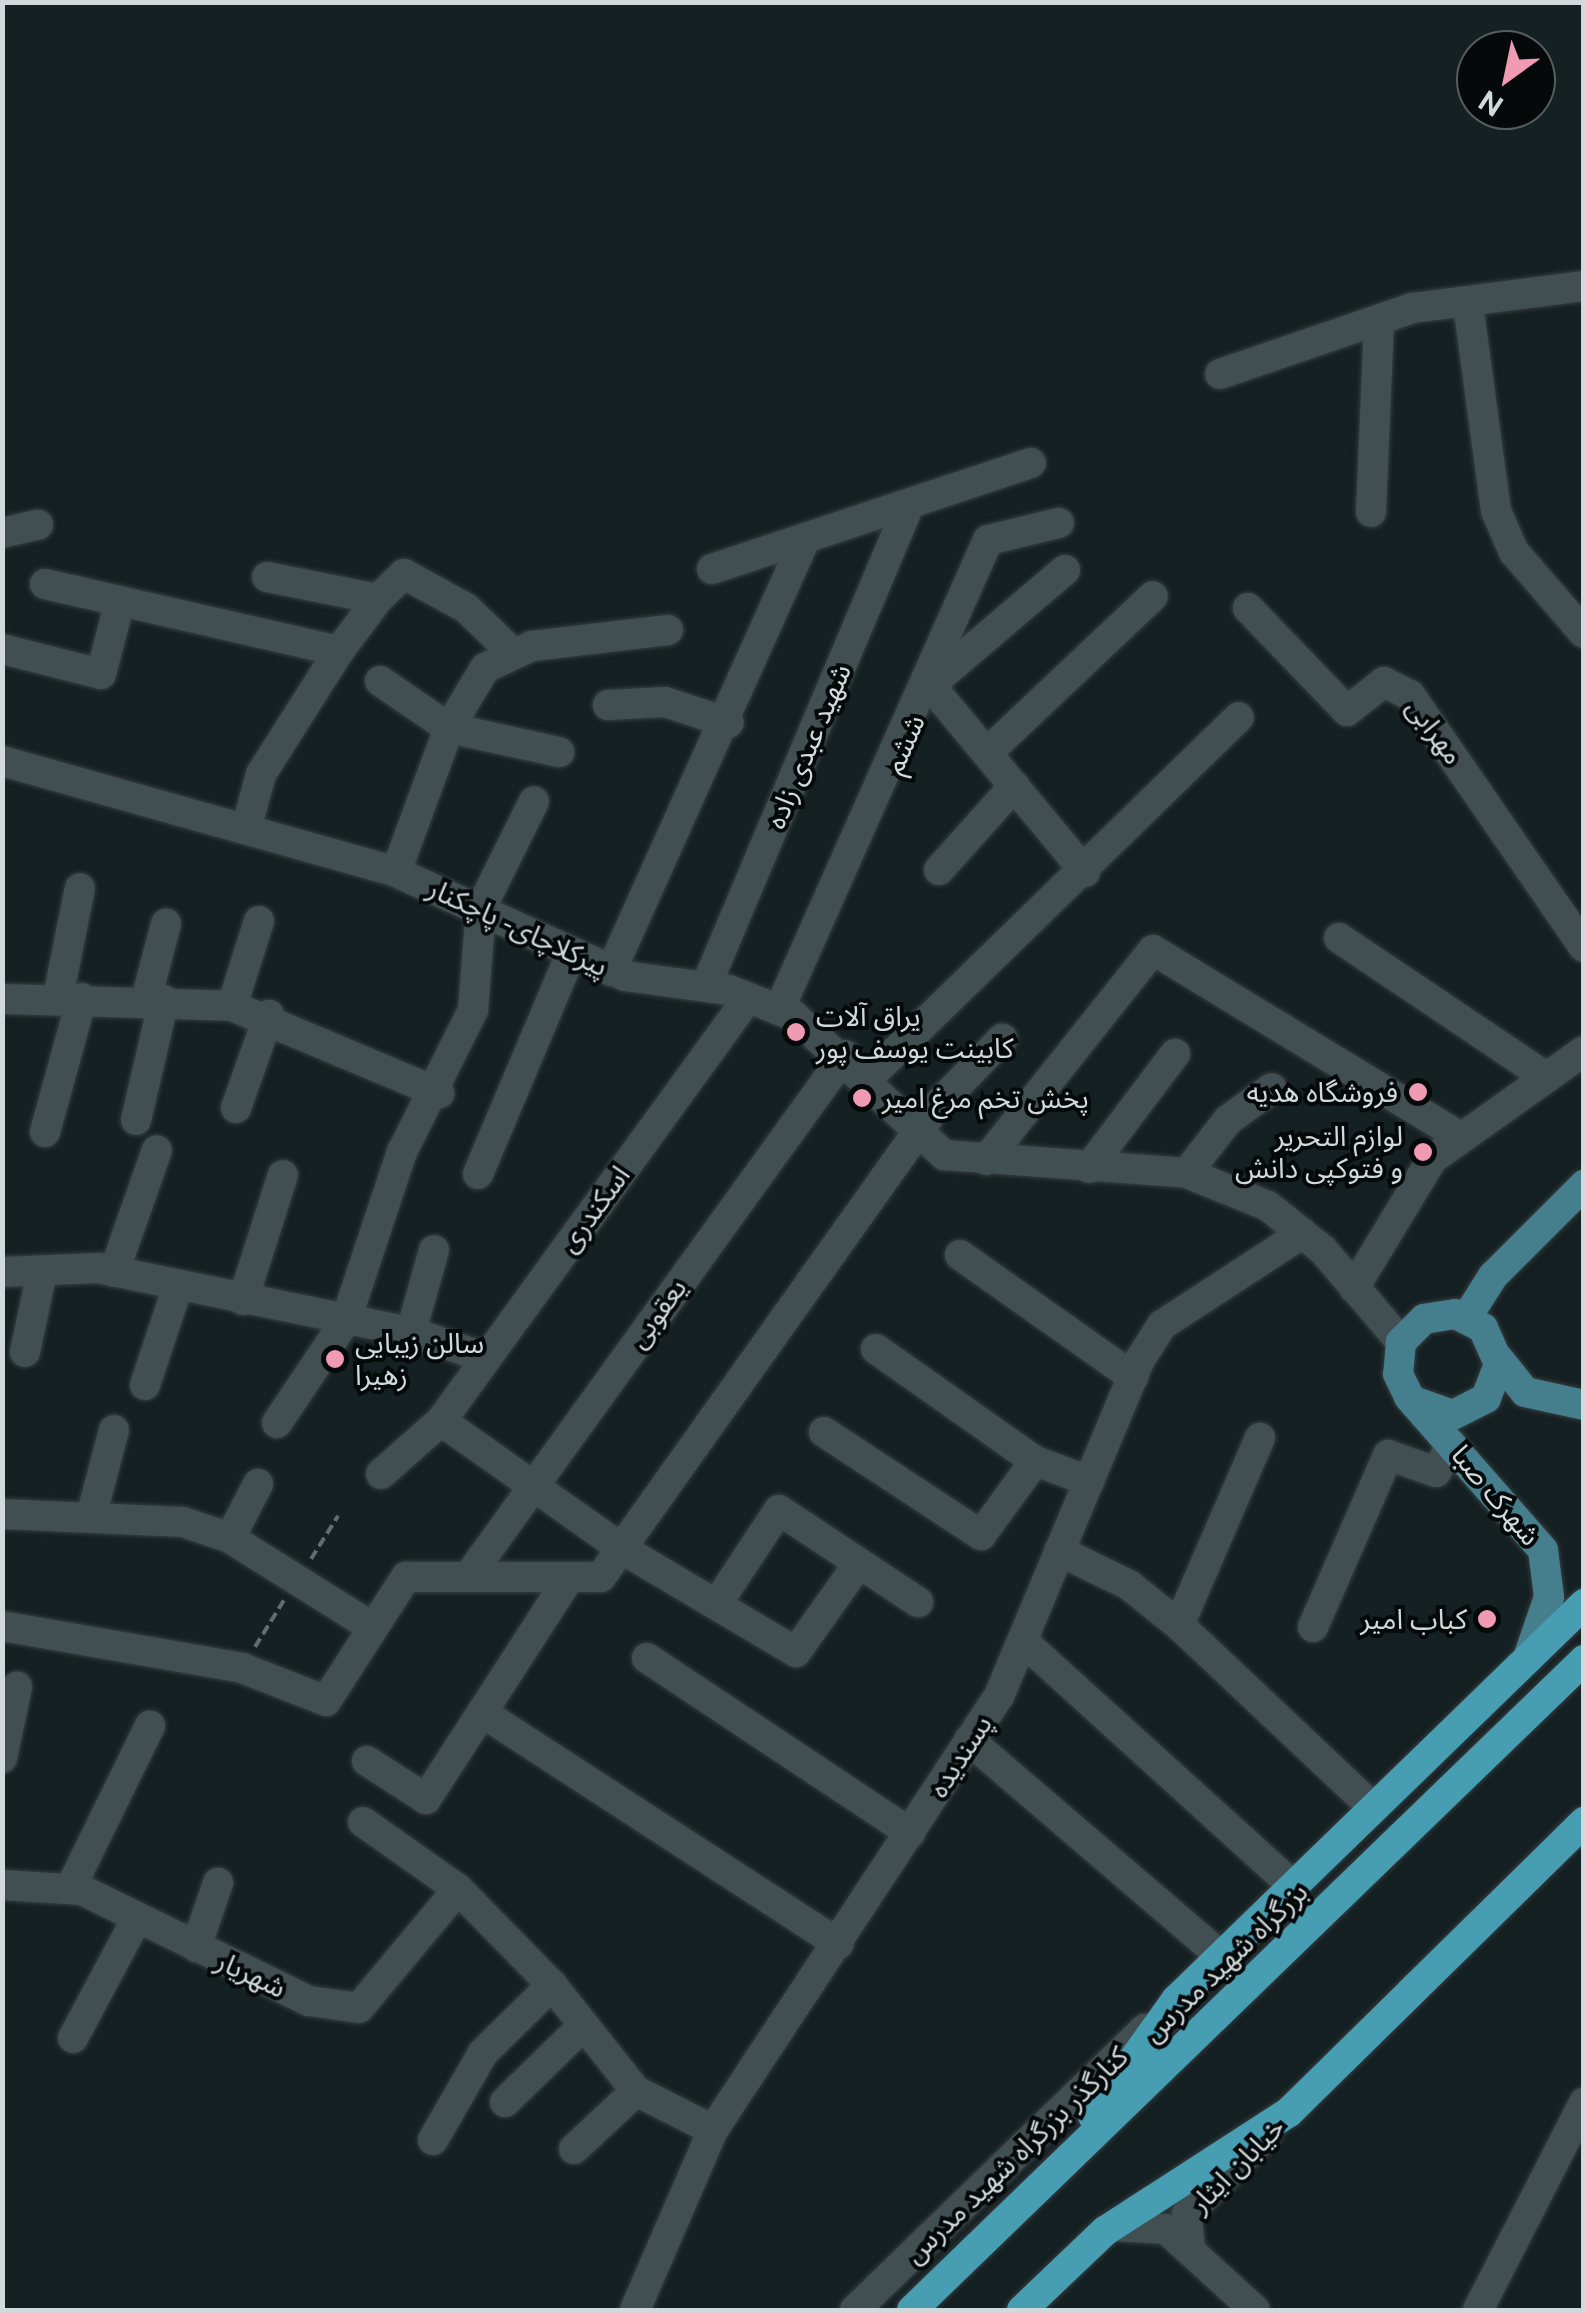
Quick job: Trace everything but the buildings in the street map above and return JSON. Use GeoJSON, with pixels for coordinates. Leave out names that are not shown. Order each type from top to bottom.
{"type":"FeatureCollection","features":[{"type":"Feature","properties":{"kind":"highway","name":"بزرگراه شهید مدرس"},"geometry":{"type":"LineString","coordinates":[[1048,2180],[1176,2000],[1584,1604]]}},
{"type":"Feature","properties":{"kind":"highway","name":"بزرگراه شهید مدرس"},"geometry":{"type":"LineString","coordinates":[[912,2310],[1584,1660]]}},
{"type":"Feature","properties":{"kind":"highway"},"geometry":{"type":"LineString","coordinates":[[1022,2310],[1113,2226],[1290,2112],[1584,1822]]}},
{"type":"Feature","properties":{"kind":"main road"},"geometry":{"type":"LineString","coordinates":[[1467,1317],[1493,1276],[1584,1185]]}},
{"type":"Feature","properties":{"kind":"main road"},"geometry":{"type":"LineString","coordinates":[[1498,1358],[1494,1385],[1473,1408],[1442,1415],[1413,1401],[1398,1374],[1401,1342],[1429,1317],[1467,1317],[1488,1332],[1498,1358],[1525,1392],[1584,1406]]}},
{"type":"Feature","properties":{"kind":"main road","name":"شهرک صبا"},"geometry":{"type":"LineString","coordinates":[[1413,1401],[1547,1559],[1549,1597],[1528,1658]]}},
{"type":"Feature","properties":{"kind":"street"},"geometry":{"type":"LineString","coordinates":[[1220,374],[1379,320],[1584,286]]}},
{"type":"Feature","properties":{"kind":"street"},"geometry":{"type":"LineString","coordinates":[[1468,304],[1496,511],[1514,552],[1584,632]]}},
{"type":"Feature","properties":{"kind":"street"},"geometry":{"type":"LineString","coordinates":[[1371,512],[1379,320]]}},
{"type":"Feature","properties":{"kind":"street"},"geometry":{"type":"LineString","coordinates":[[712,568],[803,544],[1031,464]]}},
{"type":"Feature","properties":{"kind":"street","name":"شهید عبدی زاده"},"geometry":{"type":"LineString","coordinates":[[706,986],[909,506]]}},
{"type":"Feature","properties":{"kind":"street","name":"ششم"},"geometry":{"type":"LineString","coordinates":[[779,1010],[930,684],[988,540],[1059,522]]}},
{"type":"Feature","properties":{"kind":"street"},"geometry":{"type":"LineString","coordinates":[[2,533],[38,524]]}},
{"type":"Feature","properties":{"kind":"street"},"geometry":{"type":"LineString","coordinates":[[612,971],[729,723],[803,544]]}},
{"type":"Feature","properties":{"kind":"street"},"geometry":{"type":"LineString","coordinates":[[1065,570],[930,684],[1085,872]]}},
{"type":"Feature","properties":{"kind":"street"},"geometry":{"type":"LineString","coordinates":[[246,829],[261,774],[339,652],[378,599],[404,574],[466,608],[514,654]]}},
{"type":"Feature","properties":{"kind":"street"},"geometry":{"type":"LineString","coordinates":[[267,577],[378,599]]}},
{"type":"Feature","properties":{"kind":"street"},"geometry":{"type":"LineString","coordinates":[[44,584],[339,652]]}},
{"type":"Feature","properties":{"kind":"street"},"geometry":{"type":"LineString","coordinates":[[987,753],[1153,596]]}},
{"type":"Feature","properties":{"kind":"street"},"geometry":{"type":"LineString","coordinates":[[2,649],[101,674],[120,600]]}},
{"type":"Feature","properties":{"kind":"street","name":"مهرابی"},"geometry":{"type":"LineString","coordinates":[[1248,608],[1347,711],[1384,682],[1410,695],[1584,946]]}},
{"type":"Feature","properties":{"kind":"street"},"geometry":{"type":"LineString","coordinates":[[396,872],[449,728],[485,668],[514,654],[668,630]]}},
{"type":"Feature","properties":{"kind":"street"},"geometry":{"type":"LineString","coordinates":[[380,681],[449,728],[559,752]]}},
{"type":"Feature","properties":{"kind":"street"},"geometry":{"type":"LineString","coordinates":[[608,705],[665,702],[729,723]]}},
{"type":"Feature","properties":{"kind":"street"},"geometry":{"type":"LineString","coordinates":[[866,1080],[1085,872],[1239,717]]}},
{"type":"Feature","properties":{"kind":"street","name":"پیرکلاچای - پاچکنار"},"geometry":{"type":"LineString","coordinates":[[2,761],[396,872],[612,971],[706,986],[779,1010],[845,1055],[917,1138],[944,1156],[1188,1173],[1268,1206],[1303,1233],[1401,1342]]}},
{"type":"Feature","properties":{"kind":"street"},"geometry":{"type":"LineString","coordinates":[[939,870],[1014,786]]}},
{"type":"Feature","properties":{"kind":"street"},"geometry":{"type":"LineString","coordinates":[[277,1423],[346,1320],[402,1152],[440,1093],[473,1010],[480,908],[534,801]]}},
{"type":"Feature","properties":{"kind":"street"},"geometry":{"type":"LineString","coordinates":[[45,1132],[70,998],[80,888]]}},
{"type":"Feature","properties":{"kind":"street"},"geometry":{"type":"LineString","coordinates":[[232,1006],[260,921]]}},
{"type":"Feature","properties":{"kind":"street"},"geometry":{"type":"LineString","coordinates":[[136,1120],[166,924]]}},
{"type":"Feature","properties":{"kind":"street"},"geometry":{"type":"LineString","coordinates":[[1340,938],[1543,1075]]}},
{"type":"Feature","properties":{"kind":"street"},"geometry":{"type":"LineString","coordinates":[[986,1160],[1153,950],[1461,1137]]}},
{"type":"Feature","properties":{"kind":"street"},"geometry":{"type":"LineString","coordinates":[[478,1174],[571,954]]}},
{"type":"Feature","properties":{"kind":"street","name":"اسکندری"},"geometry":{"type":"LineString","coordinates":[[382,1474],[440,1422],[748,998]]}},
{"type":"Feature","properties":{"kind":"street"},"geometry":{"type":"LineString","coordinates":[[2,999],[154,1000],[232,1006],[269,1016],[440,1093]]}},
{"type":"Feature","properties":{"kind":"street"},"geometry":{"type":"LineString","coordinates":[[236,1108],[269,1016]]}},
{"type":"Feature","properties":{"kind":"street"},"geometry":{"type":"LineString","coordinates":[[2,1626],[242,1668],[326,1701],[406,1577],[471,1572],[601,1577],[917,1138],[1002,1039]]}},
{"type":"Feature","properties":{"kind":"street"},"geometry":{"type":"LineString","coordinates":[[1354,1288],[1408,1186],[1461,1137],[1543,1075],[1584,1051]]}},
{"type":"Feature","properties":{"kind":"street"},"geometry":{"type":"LineString","coordinates":[[1089,1168],[1175,1054]]}},
{"type":"Feature","properties":{"kind":"street","name":"یعقوبی"},"geometry":{"type":"LineString","coordinates":[[471,1572],[845,1055]]}},
{"type":"Feature","properties":{"kind":"street"},"geometry":{"type":"LineString","coordinates":[[1188,1173],[1228,1120],[1272,1088]]}},
{"type":"Feature","properties":{"kind":"street"},"geometry":{"type":"LineString","coordinates":[[114,1272],[157,1150]]}},
{"type":"Feature","properties":{"kind":"street"},"geometry":{"type":"LineString","coordinates":[[243,1300],[283,1175]]}},
{"type":"Feature","properties":{"kind":"street","name":"پسندیده"},"geometry":{"type":"LineString","coordinates":[[638,2309],[713,2130],[910,1833],[1024,1642],[1133,1376],[1162,1325],[1303,1233]]}},
{"type":"Feature","properties":{"kind":"street"},"geometry":{"type":"LineString","coordinates":[[411,1332],[434,1250]]}},
{"type":"Feature","properties":{"kind":"street"},"geometry":{"type":"LineString","coordinates":[[960,1255],[1133,1376]]}},
{"type":"Feature","properties":{"kind":"street"},"geometry":{"type":"LineString","coordinates":[[25,1352],[42,1270]]}},
{"type":"Feature","properties":{"kind":"street"},"geometry":{"type":"LineString","coordinates":[[2,1272],[114,1272],[411,1332],[486,1358]]}},
{"type":"Feature","properties":{"kind":"street"},"geometry":{"type":"LineString","coordinates":[[145,1384],[178,1286]]}},
{"type":"Feature","properties":{"kind":"street"},"geometry":{"type":"LineString","coordinates":[[876,1349],[1035,1461],[1089,1482]]}},
{"type":"Feature","properties":{"kind":"street"},"geometry":{"type":"LineString","coordinates":[[440,1422],[624,1550],[718,1602],[796,1652],[859,1563]]}},
{"type":"Feature","properties":{"kind":"street"},"geometry":{"type":"LineString","coordinates":[[91,1516],[114,1430]]}},
{"type":"Feature","properties":{"kind":"street"},"geometry":{"type":"LineString","coordinates":[[824,1432],[981,1535],[1035,1461]]}},
{"type":"Feature","properties":{"kind":"street"},"geometry":{"type":"LineString","coordinates":[[1179,1625],[1260,1438]]}},
{"type":"Feature","properties":{"kind":"street"},"geometry":{"type":"LineString","coordinates":[[1313,1627],[1388,1455],[1436,1472],[1452,1444]]}},
{"type":"Feature","properties":{"kind":"street"},"geometry":{"type":"LineString","coordinates":[[230,1538],[258,1484]]}},
{"type":"Feature","properties":{"kind":"street"},"geometry":{"type":"LineString","coordinates":[[718,1602],[779,1510],[918,1602]]}},
{"type":"Feature","properties":{"kind":"street"},"geometry":{"type":"LineString","coordinates":[[2,1514],[183,1522],[230,1538],[372,1627]]}},
{"type":"Feature","properties":{"kind":"street"},"geometry":{"type":"LineString","coordinates":[[1060,1551],[1129,1585],[1179,1625],[1374,1808]]}},
{"type":"Feature","properties":{"kind":"street"},"geometry":{"type":"LineString","coordinates":[[367,1760],[426,1800],[569,1578]]}},
{"type":"Feature","properties":{"kind":"street"},"geometry":{"type":"LineString","coordinates":[[1024,1642],[1293,1886]]}},
{"type":"Feature","properties":{"kind":"street"},"geometry":{"type":"LineString","coordinates":[[647,1658],[910,1833]]}},
{"type":"Feature","properties":{"kind":"street"},"geometry":{"type":"LineString","coordinates":[[2,1758],[17,1686]]}},
{"type":"Feature","properties":{"kind":"street"},"geometry":{"type":"LineString","coordinates":[[483,1713],[839,1944]]}},
{"type":"Feature","properties":{"kind":"street"},"geometry":{"type":"LineString","coordinates":[[70,1889],[150,1726]]}},
{"type":"Feature","properties":{"kind":"street"},"geometry":{"type":"LineString","coordinates":[[969,1740],[1221,1956]]}},
{"type":"Feature","properties":{"kind":"street"},"geometry":{"type":"LineString","coordinates":[[363,1822],[458,1889],[552,1985],[636,2091],[713,2130]]}},
{"type":"Feature","properties":{"kind":"street"},"geometry":{"type":"LineString","coordinates":[[196,1948],[218,1883]]}},
{"type":"Feature","properties":{"kind":"street","name":"شهریار"},"geometry":{"type":"LineString","coordinates":[[2,1885],[70,1889],[309,2002],[359,2008],[458,1889]]}},
{"type":"Feature","properties":{"kind":"street"},"geometry":{"type":"LineString","coordinates":[[73,2038],[137,1918]]}},
{"type":"Feature","properties":{"kind":"street"},"geometry":{"type":"LineString","coordinates":[[433,2140],[483,2053],[552,1985]]}},
{"type":"Feature","properties":{"kind":"street","name":"کنارگذر بزرگراه شهید مدرس"},"geometry":{"type":"LineString","coordinates":[[855,2310],[1176,2000]]}},
{"type":"Feature","properties":{"kind":"street"},"geometry":{"type":"LineString","coordinates":[[505,2102],[584,2025]]}},
{"type":"Feature","properties":{"kind":"street"},"geometry":{"type":"LineString","coordinates":[[574,2149],[636,2091]]}},
{"type":"Feature","properties":{"kind":"street"},"geometry":{"type":"LineString","coordinates":[[1478,2310],[1584,2103]]}},
{"type":"Feature","properties":{"kind":"street","name":"خیابان ایثار"},"geometry":{"type":"LineString","coordinates":[[1190,2250],[1185,2218],[1290,2112]]}},
{"type":"Feature","properties":{"kind":"street","name":"خیابان ایثار"},"geometry":{"type":"LineString","coordinates":[[1113,2226],[1148,2222],[1190,2250]]}},
{"type":"Feature","properties":{"kind":"street"},"geometry":{"type":"LineString","coordinates":[[1190,2250],[1255,2310]]}},
{"type":"Feature","properties":{"kind":"place","name":"یراق آلات کابینت یوسف پور"},"geometry":{"type":"Point","coordinates":[796,1032]}},
{"type":"Feature","properties":{"kind":"place","name":"فروشگاه هدیه"},"geometry":{"type":"Point","coordinates":[1418,1092]}},
{"type":"Feature","properties":{"kind":"place","name":"پخش تخم مرغ امیر"},"geometry":{"type":"Point","coordinates":[862,1098]}},
{"type":"Feature","properties":{"kind":"place","name":"لوازم التحریر و فتوکپی دانش"},"geometry":{"type":"Point","coordinates":[1423,1152]}},
{"type":"Feature","properties":{"kind":"place","name":"سالن زیبایی زهیرا"},"geometry":{"type":"Point","coordinates":[335,1359]}},
{"type":"Feature","properties":{"kind":"place","name":"کباب امیر"},"geometry":{"type":"Point","coordinates":[1487,1619]}}]}
